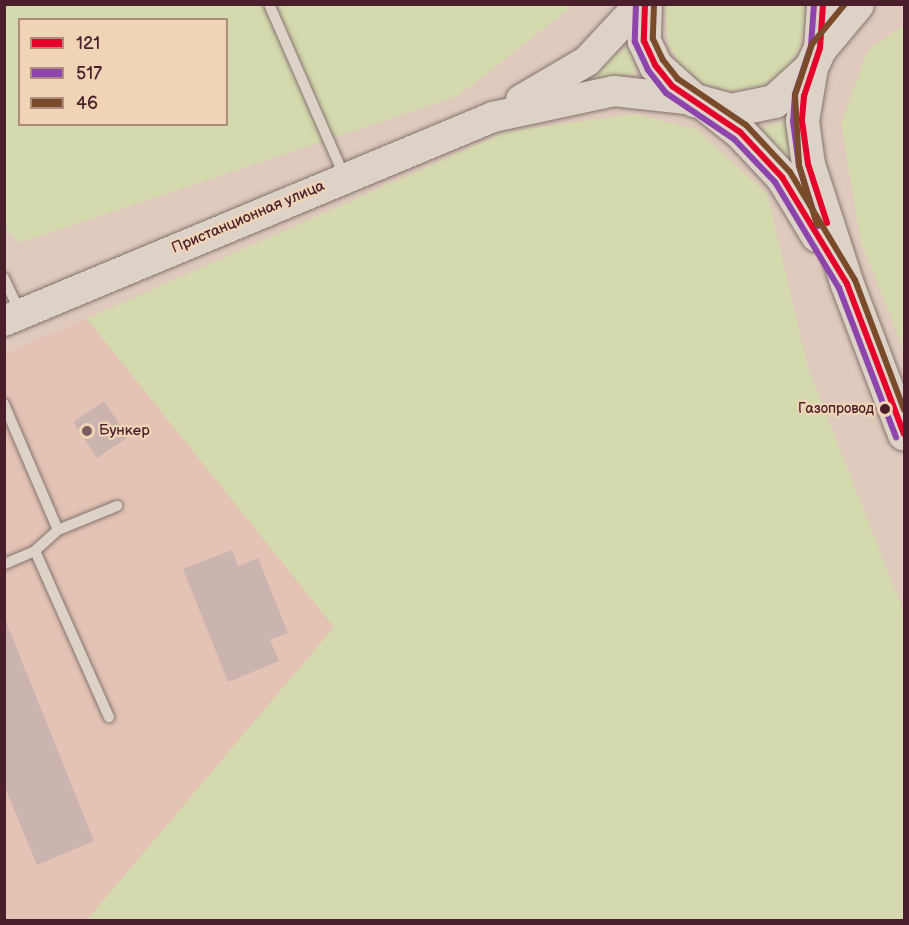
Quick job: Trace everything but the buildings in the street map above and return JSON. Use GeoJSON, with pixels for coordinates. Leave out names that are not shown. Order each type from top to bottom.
{"type":"FeatureCollection","features":[{"type":"Feature","properties":{"kind":"main road"},"geometry":{"type":"LineString","coordinates":[[645,4],[644,41],[655,65],[672,86],[740,132],[782,177],[847,284]]}},
{"type":"Feature","properties":{"kind":"main road"},"geometry":{"type":"LineString","coordinates":[[823,4],[816,58],[802,121],[808,164],[847,284],[904,434]]}},
{"type":"Feature","properties":{"kind":"main road"},"geometry":{"type":"LineString","coordinates":[[700,103],[731,110],[774,101],[816,58],[857,4]]}},
{"type":"Feature","properties":{"kind":"street","name":"Пристанционная улица"},"geometry":{"type":"LineString","coordinates":[[13,318],[344,176],[493,117],[587,61],[640,4]]}},
{"type":"Feature","properties":{"kind":"street","name":"Пристанционная улица"},"geometry":{"type":"LineString","coordinates":[[493,117],[614,91],[700,103]]}},
{"type":"Feature","properties":{"kind":"lane"},"geometry":{"type":"LineString","coordinates":[[269,4],[344,176]]}},
{"type":"Feature","properties":{"kind":"lane"},"geometry":{"type":"LineString","coordinates":[[4,278],[13,318]]}},
{"type":"Feature","properties":{"kind":"lane"},"geometry":{"type":"LineString","coordinates":[[4,404],[58,530]]}},
{"type":"Feature","properties":{"kind":"lane"},"geometry":{"type":"LineString","coordinates":[[4,564],[35,551],[58,530],[117,506]]}},
{"type":"Feature","properties":{"kind":"lane"},"geometry":{"type":"LineString","coordinates":[[35,551],[109,717]]}},
{"type":"Feature","properties":{"kind":"shaded area"},"geometry":{"type":"Polygon","coordinates":[[[87,319],[334,627],[87,920],[5,920],[4,354],[87,319]]]}},
{"type":"Feature","properties":{"kind":"green space"},"geometry":{"type":"Polygon","coordinates":[[[804,4],[806,23],[799,50],[783,72],[759,87],[731,91],[705,84],[682,68],[668,44],[665,5],[804,4]]]}},
{"type":"Feature","properties":{"kind":"green space"},"geometry":{"type":"Polygon","coordinates":[[[5,5],[574,5],[458,96],[19,243],[5,227],[5,5]]]}},
{"type":"Feature","properties":{"kind":"green space"},"geometry":{"type":"Polygon","coordinates":[[[904,25],[904,350],[861,242],[841,124],[868,50],[904,25]]]}},
{"type":"Feature","properties":{"kind":"green space"},"geometry":{"type":"Polygon","coordinates":[[[628,47],[637,74],[578,80],[628,47]]]}},
{"type":"Feature","properties":{"kind":"green space"},"geometry":{"type":"Polygon","coordinates":[[[634,114],[696,129],[767,194],[808,368],[904,613],[904,920],[87,920],[334,627],[87,319],[506,132],[634,114]]]}},
{"type":"Feature","properties":{"kind":"green space"},"geometry":{"type":"Polygon","coordinates":[[[789,119],[817,204],[759,130],[789,119]]]}},
{"type":"Feature","properties":{"kind":"transit line","name":"517"},"geometry":{"type":"LineString","coordinates":[[636,4],[635,42],[648,70],[666,93],[734,139],[775,182],[839,288],[896,437]]}},
{"type":"Feature","properties":{"kind":"transit line","name":"121"},"geometry":{"type":"LineString","coordinates":[[645,4],[644,41],[655,65],[672,86],[740,132],[782,177],[847,284],[904,434]]}},
{"type":"Feature","properties":{"kind":"transit line","name":"46"},"geometry":{"type":"LineString","coordinates":[[654,4],[653,39],[663,60],[678,79],[746,125],[790,172],[855,280],[904,410]]}},
{"type":"Feature","properties":{"kind":"transit line","name":"517"},"geometry":{"type":"LineString","coordinates":[[814,4],[811,46],[795,94],[793,121],[799,166],[818,226]]}},
{"type":"Feature","properties":{"kind":"transit line","name":"121"},"geometry":{"type":"LineString","coordinates":[[823,4],[820,48],[804,96],[802,121],[808,164],[827,223]]}},
{"type":"Feature","properties":{"kind":"transit line","name":"46"},"geometry":{"type":"LineString","coordinates":[[817,225],[799,165],[795,95],[812,44],[845,4]]}},
{"type":"Feature","properties":{"kind":"place","name":"Газопровод"},"geometry":{"type":"Point","coordinates":[885,409]}},
{"type":"Feature","properties":{"kind":"place","name":"Бункер"},"geometry":{"type":"Point","coordinates":[87,431]}}]}
